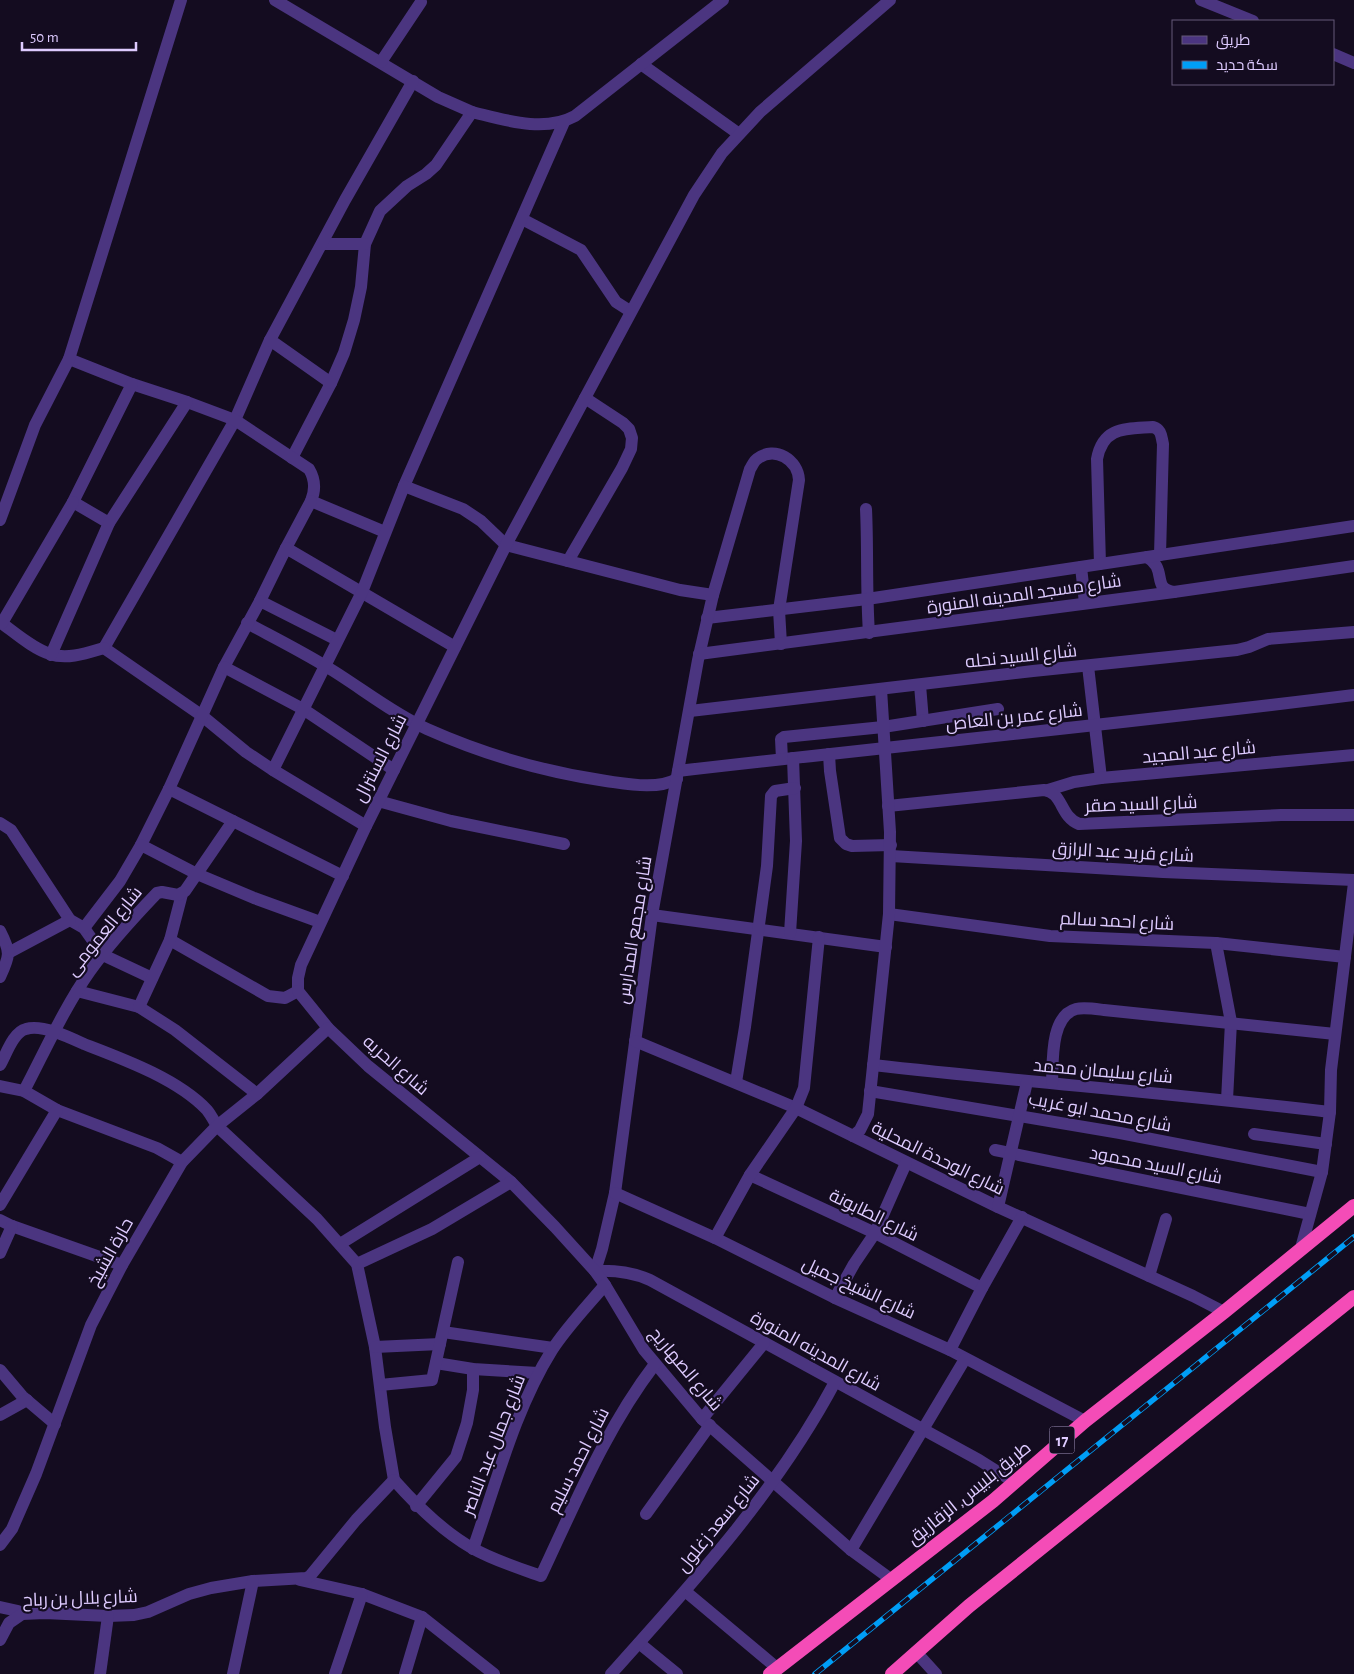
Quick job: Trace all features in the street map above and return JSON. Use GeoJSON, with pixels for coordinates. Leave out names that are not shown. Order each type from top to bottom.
{"type":"FeatureCollection","features":[{"type":"Feature","properties":{"kind":"highway","name":"طريق بلبيس, الزقازيق"},"geometry":{"type":"LineString","coordinates":[[773,1671],[892,1580],[1014,1482],[1085,1421],[1224,1312],[1354,1206]]}},
{"type":"Feature","properties":{"kind":"highway"},"geometry":{"type":"LineString","coordinates":[[892,1674],[969,1606],[1354,1297]]}},
{"type":"Feature","properties":{"kind":"street"},"geometry":{"type":"LineString","coordinates":[[0,520],[35,425],[69,359],[181,0]]}},
{"type":"Feature","properties":{"kind":"street"},"geometry":{"type":"LineString","coordinates":[[275,0],[438,97],[472,112],[500,119],[546,125],[564,122],[575,116],[723,0]]}},
{"type":"Feature","properties":{"kind":"street","name":"شارع السنترال"},"geometry":{"type":"LineString","coordinates":[[298,991],[301,965],[378,801],[506,545],[694,195],[722,153],[760,112],[890,0]]}},
{"type":"Feature","properties":{"kind":"street"},"geometry":{"type":"LineString","coordinates":[[1201,0],[1251,20]]}},
{"type":"Feature","properties":{"kind":"street"},"geometry":{"type":"LineString","coordinates":[[381,62],[421,2]]}},
{"type":"Feature","properties":{"kind":"street"},"geometry":{"type":"LineString","coordinates":[[1334,54],[1354,63]]}},
{"type":"Feature","properties":{"kind":"street"},"geometry":{"type":"LineString","coordinates":[[641,64],[739,134]]}},
{"type":"Feature","properties":{"kind":"street"},"geometry":{"type":"LineString","coordinates":[[132,384],[73,502],[1,623],[51,655],[82,654],[104,648],[234,420],[270,340],[349,192],[413,81]]}},
{"type":"Feature","properties":{"kind":"street"},"geometry":{"type":"LineString","coordinates":[[292,458],[332,383],[344,353],[361,287],[365,244],[380,211],[407,186],[436,165],[472,112]]}},
{"type":"Feature","properties":{"kind":"street"},"geometry":{"type":"LineString","coordinates":[[273,770],[362,592],[404,486],[564,122]]}},
{"type":"Feature","properties":{"kind":"street"},"geometry":{"type":"LineString","coordinates":[[522,220],[581,250],[616,302],[630,311]]}},
{"type":"Feature","properties":{"kind":"street"},"geometry":{"type":"LineString","coordinates":[[322,244],[365,244]]}},
{"type":"Feature","properties":{"kind":"street"},"geometry":{"type":"LineString","coordinates":[[270,340],[332,383]]}},
{"type":"Feature","properties":{"kind":"street"},"geometry":{"type":"LineString","coordinates":[[69,359],[132,384],[234,420],[309,469],[315,485],[314,495],[224,667],[169,789],[141,845],[120,881],[84,928]]}},
{"type":"Feature","properties":{"kind":"street"},"geometry":{"type":"LineString","coordinates":[[568,561],[622,468],[630,449],[632,438],[629,429],[623,423],[585,398]]}},
{"type":"Feature","properties":{"kind":"street"},"geometry":{"type":"LineString","coordinates":[[51,655],[109,523],[187,402]]}},
{"type":"Feature","properties":{"kind":"street"},"geometry":{"type":"LineString","coordinates":[[1100,564],[1097,459],[1099,449],[1105,438],[1114,432],[1123,429],[1158,429],[1161,433],[1162,444],[1153,560],[1159,567],[1161,585],[1166,590],[1174,592]]}},
{"type":"Feature","properties":{"kind":"street","name":"شارع مجمع المدارس"},"geometry":{"type":"LineString","coordinates":[[595,1271],[615,1193],[652,915],[699,654],[713,595],[750,469],[756,459],[776,454],[789,459],[799,473],[779,610],[780,644]]}},
{"type":"Feature","properties":{"kind":"street"},"geometry":{"type":"LineString","coordinates":[[404,486],[463,509],[481,521],[506,545],[680,590],[713,595]]}},
{"type":"Feature","properties":{"kind":"street"},"geometry":{"type":"LineString","coordinates":[[311,501],[385,532]]}},
{"type":"Feature","properties":{"kind":"street"},"geometry":{"type":"LineString","coordinates":[[73,502],[109,523]]}},
{"type":"Feature","properties":{"kind":"street"},"geometry":{"type":"LineString","coordinates":[[866,509],[869,633]]}},
{"type":"Feature","properties":{"kind":"street"},"geometry":{"type":"LineString","coordinates":[[708,618],[867,599],[1354,526]]}},
{"type":"Feature","properties":{"kind":"street"},"geometry":{"type":"LineString","coordinates":[[286,548],[455,647]]}},
{"type":"Feature","properties":{"kind":"street","name":"شارع مسجد المدينه المنورة"},"geometry":{"type":"LineString","coordinates":[[699,654],[1085,604],[1354,566]]}},
{"type":"Feature","properties":{"kind":"street"},"geometry":{"type":"LineString","coordinates":[[1081,567],[1085,604]]}},
{"type":"Feature","properties":{"kind":"street"},"geometry":{"type":"LineString","coordinates":[[260,601],[337,640]]}},
{"type":"Feature","properties":{"kind":"street","name":"شارع عمر بن العاص"},"geometry":{"type":"LineString","coordinates":[[247,622],[325,666],[417,724],[503,757],[556,772],[612,782],[668,784],[677,775],[788,758],[1095,726],[1354,695]]}},
{"type":"Feature","properties":{"kind":"street","name":"شارع السيد نحله"},"geometry":{"type":"LineString","coordinates":[[690,711],[1237,650],[1268,639],[1354,632]]}},
{"type":"Feature","properties":{"kind":"street"},"geometry":{"type":"LineString","coordinates":[[104,648],[201,715],[246,752],[366,826]]}},
{"type":"Feature","properties":{"kind":"street"},"geometry":{"type":"LineString","coordinates":[[1088,666],[1101,778]]}},
{"type":"Feature","properties":{"kind":"street"},"geometry":{"type":"LineString","coordinates":[[224,667],[303,709],[394,770]]}},
{"type":"Feature","properties":{"kind":"street"},"geometry":{"type":"LineString","coordinates":[[920,685],[923,721]]}},
{"type":"Feature","properties":{"kind":"street"},"geometry":{"type":"LineString","coordinates":[[853,1136],[860,1130],[868,1114],[889,914],[891,851],[881,690]]}},
{"type":"Feature","properties":{"kind":"street"},"geometry":{"type":"LineString","coordinates":[[790,933],[796,841],[795,788],[788,758],[781,744],[781,739],[784,737],[883,727],[998,709]]}},
{"type":"Feature","properties":{"kind":"street","name":"شارع فريد عبد الرازق"},"geometry":{"type":"LineString","coordinates":[[829,754],[840,838],[846,844],[852,846],[891,851],[1172,872],[1354,882]]}},
{"type":"Feature","properties":{"kind":"street","name":"شارع عبد المجيد"},"geometry":{"type":"LineString","coordinates":[[1048,790],[1074,782],[1101,778],[1354,755]]}},
{"type":"Feature","properties":{"kind":"street"},"geometry":{"type":"LineString","coordinates":[[736,1082],[767,866],[771,796],[776,791],[795,788]]}},
{"type":"Feature","properties":{"kind":"street"},"geometry":{"type":"LineString","coordinates":[[169,789],[343,876]]}},
{"type":"Feature","properties":{"kind":"street"},"geometry":{"type":"LineString","coordinates":[[888,806],[1048,790]]}},
{"type":"Feature","properties":{"kind":"street","name":"شارع السيد صقر"},"geometry":{"type":"LineString","coordinates":[[1048,790],[1056,795],[1067,816],[1079,824],[1281,815],[1354,815]]}},
{"type":"Feature","properties":{"kind":"street"},"geometry":{"type":"LineString","coordinates":[[378,801],[451,821],[564,844]]}},
{"type":"Feature","properties":{"kind":"street"},"geometry":{"type":"LineString","coordinates":[[139,1007],[170,940],[182,894],[233,821]]}},
{"type":"Feature","properties":{"kind":"street"},"geometry":{"type":"LineString","coordinates":[[0,823],[11,830],[70,920],[84,928],[103,955],[152,978]]}},
{"type":"Feature","properties":{"kind":"street"},"geometry":{"type":"LineString","coordinates":[[141,845],[197,874],[254,898],[320,922]]}},
{"type":"Feature","properties":{"kind":"street"},"geometry":{"type":"LineString","coordinates":[[1301,1248],[1322,1172],[1330,1112],[1331,1070],[1354,882]]}},
{"type":"Feature","properties":{"kind":"street","name":"شارع العمومى"},"geometry":{"type":"LineString","coordinates":[[24,1091],[77,991],[120,933],[157,893],[182,894]]}},
{"type":"Feature","properties":{"kind":"street","name":"شارع احمد سالم"},"geometry":{"type":"LineString","coordinates":[[889,914],[1050,936],[1216,943],[1345,957]]}},
{"type":"Feature","properties":{"kind":"street"},"geometry":{"type":"LineString","coordinates":[[652,915],[886,946]]}},
{"type":"Feature","properties":{"kind":"street"},"geometry":{"type":"LineString","coordinates":[[10,952],[70,920]]}},
{"type":"Feature","properties":{"kind":"street"},"geometry":{"type":"LineString","coordinates":[[0,932],[10,952],[0,977]]}},
{"type":"Feature","properties":{"kind":"street"},"geometry":{"type":"LineString","coordinates":[[715,1238],[750,1175],[796,1108],[804,1088],[820,937]]}},
{"type":"Feature","properties":{"kind":"street"},"geometry":{"type":"LineString","coordinates":[[170,940],[268,996],[285,998],[298,991]]}},
{"type":"Feature","properties":{"kind":"street"},"geometry":{"type":"LineString","coordinates":[[1216,943],[1231,1022],[1227,1100]]}},
{"type":"Feature","properties":{"kind":"street"},"geometry":{"type":"LineString","coordinates":[[77,991],[139,1007],[175,1030],[257,1094]]}},
{"type":"Feature","properties":{"kind":"street","name":"شارع الحريه"},"geometry":{"type":"LineString","coordinates":[[298,991],[328,1028],[368,1066],[480,1157]]}},
{"type":"Feature","properties":{"kind":"street"},"geometry":{"type":"LineString","coordinates":[[1052,1083],[1054,1039],[1058,1027],[1066,1014],[1076,1009],[1231,1022],[1335,1034]]}},
{"type":"Feature","properties":{"kind":"street"},"geometry":{"type":"LineString","coordinates":[[0,1065],[6,1042],[25,1029],[36,1028],[56,1032],[150,1072],[170,1083],[208,1111],[218,1126],[317,1218],[357,1264],[375,1347],[394,1480],[416,1506],[443,1529],[473,1549]]}},
{"type":"Feature","properties":{"kind":"street","name":"حارة الشيخ"},"geometry":{"type":"LineString","coordinates":[[0,1545],[12,1529],[23,1505],[91,1325],[122,1264],[182,1162],[218,1126],[257,1094],[328,1028]]}},
{"type":"Feature","properties":{"kind":"street","name":"شارع الوحدة المحلية"},"geometry":{"type":"LineString","coordinates":[[635,1041],[796,1108],[998,1207],[1224,1312]]}},
{"type":"Feature","properties":{"kind":"street","name":"شارع سليمان محمد"},"geometry":{"type":"LineString","coordinates":[[873,1065],[1330,1112]]}},
{"type":"Feature","properties":{"kind":"street"},"geometry":{"type":"LineString","coordinates":[[998,1207],[1027,1082]]}},
{"type":"Feature","properties":{"kind":"street"},"geometry":{"type":"LineString","coordinates":[[0,1086],[24,1091],[57,1110],[157,1148],[182,1162]]}},
{"type":"Feature","properties":{"kind":"street","name":"شارع محمد ابو غريب"},"geometry":{"type":"LineString","coordinates":[[870,1091],[1019,1115],[1322,1172]]}},
{"type":"Feature","properties":{"kind":"street"},"geometry":{"type":"LineString","coordinates":[[0,1205],[3,1190],[57,1110]]}},
{"type":"Feature","properties":{"kind":"street"},"geometry":{"type":"LineString","coordinates":[[1254,1134],[1326,1144]]}},
{"type":"Feature","properties":{"kind":"street","name":"شارع السيد محمود"},"geometry":{"type":"LineString","coordinates":[[995,1150],[1310,1214]]}},
{"type":"Feature","properties":{"kind":"street"},"geometry":{"type":"LineString","coordinates":[[340,1244],[480,1157]]}},
{"type":"Feature","properties":{"kind":"street","name":"شارع الصهاريج"},"geometry":{"type":"LineString","coordinates":[[480,1157],[512,1182],[595,1271],[635,1336],[655,1364],[706,1422],[851,1550],[892,1580]]}},
{"type":"Feature","properties":{"kind":"street"},"geometry":{"type":"LineString","coordinates":[[835,1298],[854,1264],[875,1233],[906,1163]]}},
{"type":"Feature","properties":{"kind":"street","name":"شارع الطابونة"},"geometry":{"type":"LineString","coordinates":[[750,1175],[875,1233],[982,1288]]}},
{"type":"Feature","properties":{"kind":"street"},"geometry":{"type":"LineString","coordinates":[[357,1264],[432,1229],[512,1182]]}},
{"type":"Feature","properties":{"kind":"street","name":"شارع الشيخ جميل"},"geometry":{"type":"LineString","coordinates":[[615,1193],[715,1238],[835,1298],[950,1350],[1085,1421]]}},
{"type":"Feature","properties":{"kind":"street"},"geometry":{"type":"LineString","coordinates":[[950,1350],[1022,1217]]}},
{"type":"Feature","properties":{"kind":"street"},"geometry":{"type":"LineString","coordinates":[[1150,1276],[1166,1219]]}},
{"type":"Feature","properties":{"kind":"street"},"geometry":{"type":"LineString","coordinates":[[0,1220],[12,1226],[122,1264]]}},
{"type":"Feature","properties":{"kind":"street"},"geometry":{"type":"LineString","coordinates":[[0,1254],[12,1226]]}},
{"type":"Feature","properties":{"kind":"street"},"geometry":{"type":"LineString","coordinates":[[380,1385],[431,1381],[458,1262]]}},
{"type":"Feature","properties":{"kind":"street","name":"شارع المدينه المنورة"},"geometry":{"type":"LineString","coordinates":[[595,1271],[617,1270],[650,1280],[924,1430],[1014,1482]]}},
{"type":"Feature","properties":{"kind":"street","name":"شارع جمال عبد الناصر"},"geometry":{"type":"LineString","coordinates":[[473,1549],[525,1402],[538,1373],[553,1348],[605,1285]]}},
{"type":"Feature","properties":{"kind":"street"},"geometry":{"type":"LineString","coordinates":[[375,1347],[441,1338],[553,1348]]}},
{"type":"Feature","properties":{"kind":"street"},"geometry":{"type":"LineString","coordinates":[[646,1514],[706,1422],[764,1343]]}},
{"type":"Feature","properties":{"kind":"street"},"geometry":{"type":"LineString","coordinates":[[851,1550],[965,1359]]}},
{"type":"Feature","properties":{"kind":"street"},"geometry":{"type":"LineString","coordinates":[[436,1364],[473,1369],[538,1373]]}},
{"type":"Feature","properties":{"kind":"street","name":"شارع احمد سليم"},"geometry":{"type":"LineString","coordinates":[[473,1549],[540,1576],[610,1433],[636,1388],[655,1364]]}},
{"type":"Feature","properties":{"kind":"street"},"geometry":{"type":"LineString","coordinates":[[416,1506],[456,1457],[467,1423],[473,1390],[473,1369]]}},
{"type":"Feature","properties":{"kind":"street"},"geometry":{"type":"LineString","coordinates":[[0,1370],[27,1400],[55,1424]]}},
{"type":"Feature","properties":{"kind":"street","name":"شارع سعد زغلول"},"geometry":{"type":"LineString","coordinates":[[611,1674],[685,1592],[773,1482],[802,1440],[835,1382]]}},
{"type":"Feature","properties":{"kind":"street"},"geometry":{"type":"LineString","coordinates":[[0,1416],[27,1400]]}},
{"type":"Feature","properties":{"kind":"street"},"geometry":{"type":"LineString","coordinates":[[299,1579],[310,1576],[356,1520],[394,1480]]}},
{"type":"Feature","properties":{"kind":"street","name":"شارع بلال بن رباح"},"geometry":{"type":"LineString","coordinates":[[0,1640],[9,1623],[22,1614],[134,1615],[148,1612],[189,1594],[211,1588],[252,1581],[299,1579],[362,1594],[422,1617],[494,1674]]}},
{"type":"Feature","properties":{"kind":"street"},"geometry":{"type":"LineString","coordinates":[[233,1674],[252,1581]]}},
{"type":"Feature","properties":{"kind":"street"},"geometry":{"type":"LineString","coordinates":[[685,1592],[773,1671]]}},
{"type":"Feature","properties":{"kind":"street"},"geometry":{"type":"LineString","coordinates":[[335,1674],[362,1594]]}},
{"type":"Feature","properties":{"kind":"street"},"geometry":{"type":"LineString","coordinates":[[0,1607],[18,1611],[22,1614]]}},
{"type":"Feature","properties":{"kind":"street"},"geometry":{"type":"LineString","coordinates":[[100,1674],[108,1616]]}},
{"type":"Feature","properties":{"kind":"street"},"geometry":{"type":"LineString","coordinates":[[405,1674],[422,1617]]}},
{"type":"Feature","properties":{"kind":"street"},"geometry":{"type":"LineString","coordinates":[[639,1643],[677,1674]]}},
{"type":"Feature","properties":{"kind":"street"},"geometry":{"type":"LineString","coordinates":[[916,1652],[936,1674]]}},
{"type":"Feature","properties":{"kind":"railway"},"geometry":{"type":"LineString","coordinates":[[815,1674],[1354,1237]]}}]}
